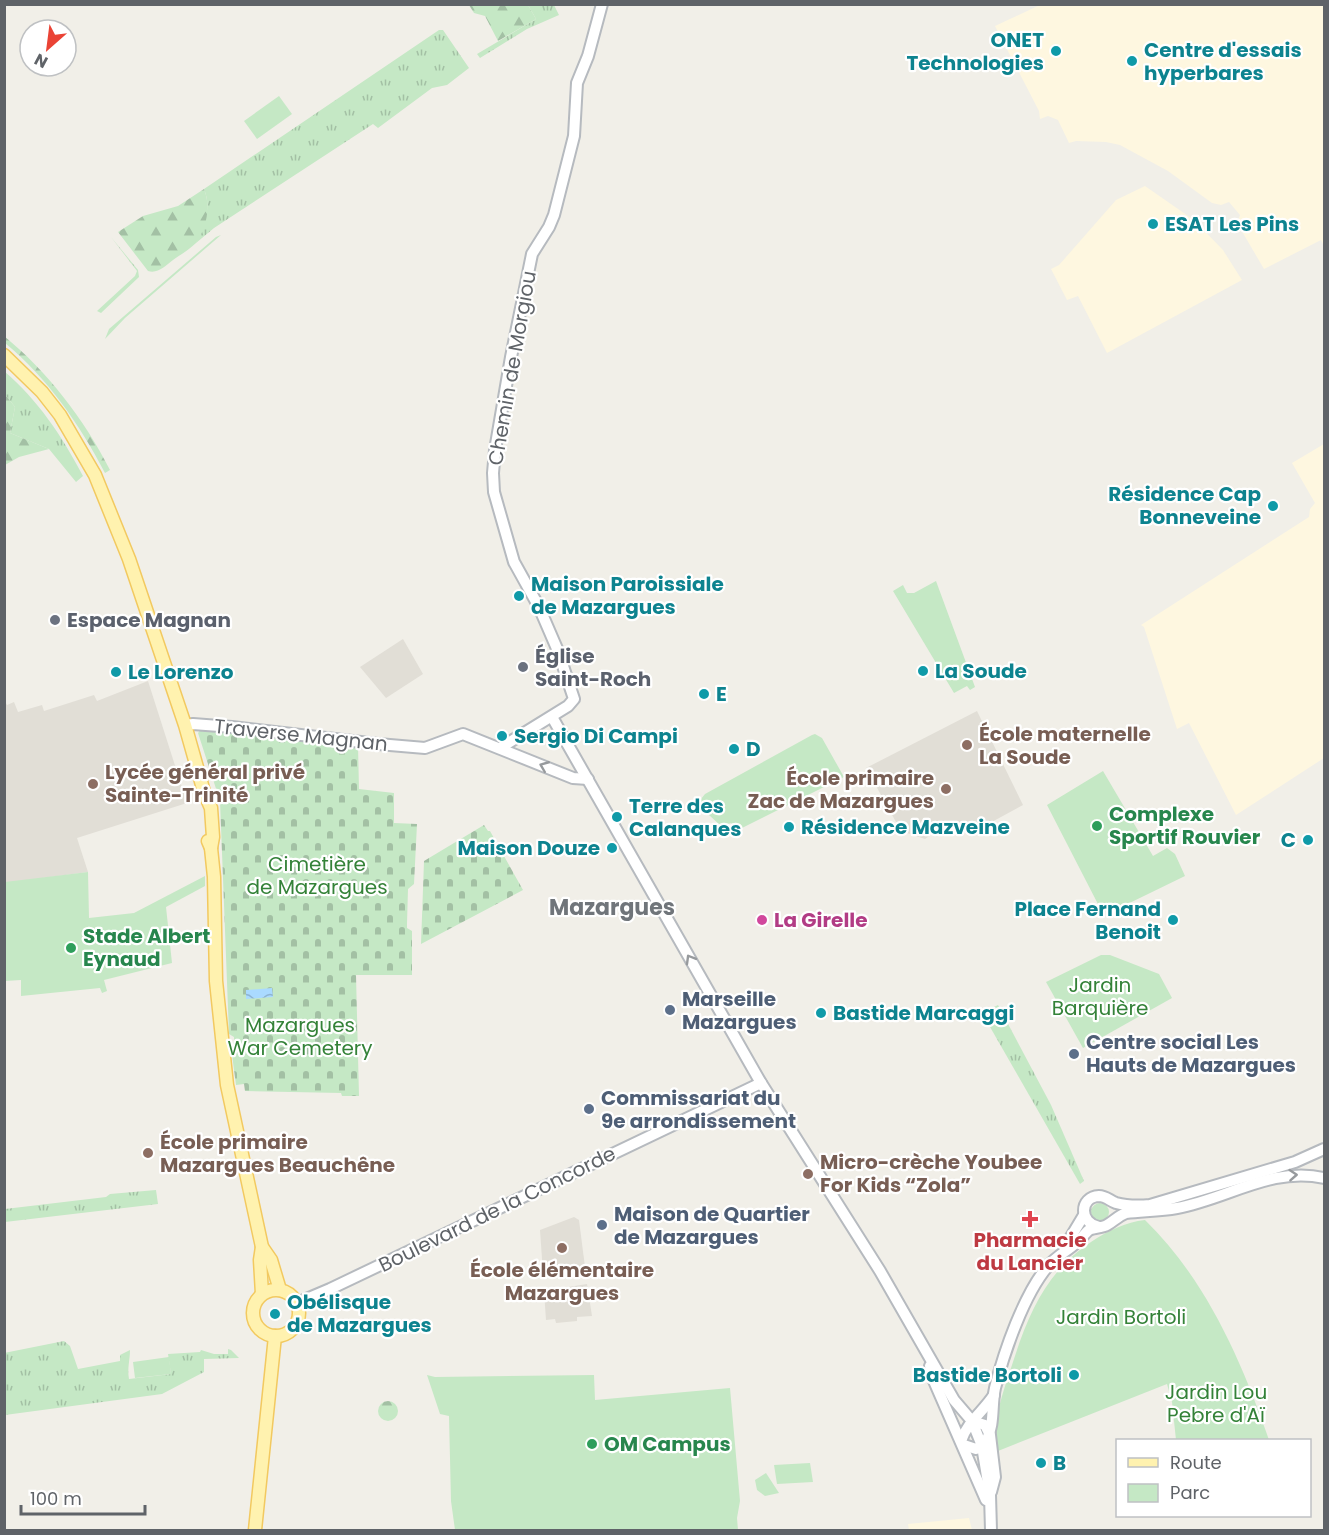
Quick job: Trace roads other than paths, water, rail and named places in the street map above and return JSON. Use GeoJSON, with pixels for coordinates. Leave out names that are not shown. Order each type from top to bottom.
{"type":"FeatureCollection","features":[{"type":"Feature","properties":{"kind":"main road"},"geometry":{"type":"LineString","coordinates":[[4,356],[35,386],[60,415],[95,475],[129,560],[185,725],[204,792],[206,836],[211,848],[214,877],[216,981],[227,1085],[262,1247],[260,1260],[262,1294]]}},
{"type":"Feature","properties":{"kind":"main road"},"geometry":{"type":"LineString","coordinates":[[262,1247],[271,1260],[280,1290]]}},
{"type":"Feature","properties":{"kind":"main road"},"geometry":{"type":"LineString","coordinates":[[274,1290],[290,1295],[297,1303],[299,1315],[295,1326],[286,1334],[275,1336],[260,1330],[253,1317],[255,1303],[262,1294],[274,1290]]}},
{"type":"Feature","properties":{"kind":"main road"},"geometry":{"type":"LineString","coordinates":[[255,1530],[275,1336]]}},
{"type":"Feature","properties":{"kind":"street","name":"Chemin de Morgiou"},"geometry":{"type":"LineString","coordinates":[[552,717],[572,703],[574,699],[558,651],[539,607],[514,562],[496,502],[493,473],[511,357],[532,254],[554,215],[574,136],[578,83],[602,4]]}},
{"type":"Feature","properties":{"kind":"street"},"geometry":{"type":"LineString","coordinates":[[500,748],[552,717],[761,1083],[830,1189],[916,1330],[928,1356],[954,1400],[972,1421],[982,1446],[990,1495]]}},
{"type":"Feature","properties":{"kind":"street","name":"Traverse Magnan"},"geometry":{"type":"LineString","coordinates":[[185,725],[222,726],[421,747],[463,734],[500,748]]}},
{"type":"Feature","properties":{"kind":"street"},"geometry":{"type":"LineString","coordinates":[[500,748],[573,778],[588,779]]}},
{"type":"Feature","properties":{"kind":"street","name":"Boulevard de la Concorde"},"geometry":{"type":"LineString","coordinates":[[297,1303],[761,1083]]}},
{"type":"Feature","properties":{"kind":"street"},"geometry":{"type":"LineString","coordinates":[[1066,1249],[1084,1215],[1085,1204],[1093,1197],[1102,1196],[1111,1201],[1135,1206],[1150,1205],[1295,1162],[1324,1149]]}},
{"type":"Feature","properties":{"kind":"street"},"geometry":{"type":"LineString","coordinates":[[991,1530],[989,1507],[995,1477],[990,1435],[994,1395],[1001,1367],[1027,1300],[1047,1267],[1091,1229],[1106,1225],[1119,1215],[1177,1208],[1275,1177],[1302,1174],[1324,1178]]}},
{"type":"Feature","properties":{"kind":"street"},"geometry":{"type":"LineString","coordinates":[[1106,1225],[1115,1211],[1111,1201]]}},
{"type":"Feature","properties":{"kind":"street"},"geometry":{"type":"LineString","coordinates":[[1084,1215],[1092,1225],[1106,1225]]}},
{"type":"Feature","properties":{"kind":"street"},"geometry":{"type":"LineString","coordinates":[[928,1356],[934,1381],[989,1507]]}},
{"type":"Feature","properties":{"kind":"street"},"geometry":{"type":"LineString","coordinates":[[963,1443],[965,1430],[994,1395]]}},
{"type":"Feature","properties":{"kind":"street"},"geometry":{"type":"LineString","coordinates":[[972,1421],[985,1425],[990,1435]]}},
{"type":"Feature","properties":{"kind":"street"},"geometry":{"type":"LineString","coordinates":[[963,1443],[976,1449],[982,1446],[990,1435]]}},
{"type":"Feature","properties":{"kind":"water"},"geometry":{"type":"Polygon","coordinates":[[[272,988],[273,997],[246,999],[246,990],[272,988]]]}},
{"type":"Feature","properties":{"kind":"place","name":"ONET Technologies"},"geometry":{"type":"Point","coordinates":[1056,51]}},
{"type":"Feature","properties":{"kind":"place","name":"Centre d'essais hyperbares"},"geometry":{"type":"Point","coordinates":[1132,61]}},
{"type":"Feature","properties":{"kind":"place","name":"ESAT Les Pins"},"geometry":{"type":"Point","coordinates":[1153,224]}},
{"type":"Feature","properties":{"kind":"place","name":"Résidence Cap Bonneveine"},"geometry":{"type":"Point","coordinates":[1273,506]}},
{"type":"Feature","properties":{"kind":"place","name":"Maison Paroissiale de Mazargues"},"geometry":{"type":"Point","coordinates":[519,596]}},
{"type":"Feature","properties":{"kind":"place","name":"Espace Magnan"},"geometry":{"type":"Point","coordinates":[55,620]}},
{"type":"Feature","properties":{"kind":"place","name":"Église Saint-Roch"},"geometry":{"type":"Point","coordinates":[523,667]}},
{"type":"Feature","properties":{"kind":"place","name":"La Soude"},"geometry":{"type":"Point","coordinates":[923,671]}},
{"type":"Feature","properties":{"kind":"place","name":"Le Lorenzo"},"geometry":{"type":"Point","coordinates":[116,672]}},
{"type":"Feature","properties":{"kind":"place","name":"E"},"geometry":{"type":"Point","coordinates":[704,694]}},
{"type":"Feature","properties":{"kind":"place","name":"Sergio Di Campi"},"geometry":{"type":"Point","coordinates":[502,736]}},
{"type":"Feature","properties":{"kind":"place","name":"École maternelle La Soude"},"geometry":{"type":"Point","coordinates":[967,745]}},
{"type":"Feature","properties":{"kind":"place","name":"D"},"geometry":{"type":"Point","coordinates":[734,749]}},
{"type":"Feature","properties":{"kind":"place","name":"Lycée général privé Sainte-Trinité"},"geometry":{"type":"Point","coordinates":[93,784]}},
{"type":"Feature","properties":{"kind":"place","name":"École primaire Zac de Mazargues"},"geometry":{"type":"Point","coordinates":[946,789]}},
{"type":"Feature","properties":{"kind":"place","name":"Terre des Calanques"},"geometry":{"type":"Point","coordinates":[617,817]}},
{"type":"Feature","properties":{"kind":"place","name":"Complexe Sportif Rouvier"},"geometry":{"type":"Point","coordinates":[1097,826]}},
{"type":"Feature","properties":{"kind":"place","name":"Résidence Mazveine"},"geometry":{"type":"Point","coordinates":[789,827]}},
{"type":"Feature","properties":{"kind":"place","name":"C"},"geometry":{"type":"Point","coordinates":[1308,840]}},
{"type":"Feature","properties":{"kind":"place","name":"Maison Douze"},"geometry":{"type":"Point","coordinates":[612,848]}},
{"type":"Feature","properties":{"kind":"place","name":"La Girelle"},"geometry":{"type":"Point","coordinates":[762,920]}},
{"type":"Feature","properties":{"kind":"place","name":"Place Fernand Benoit"},"geometry":{"type":"Point","coordinates":[1173,920]}},
{"type":"Feature","properties":{"kind":"place","name":"Stade Albert Eynaud"},"geometry":{"type":"Point","coordinates":[71,948]}},
{"type":"Feature","properties":{"kind":"place","name":"Marseille Mazargues"},"geometry":{"type":"Point","coordinates":[670,1010]}},
{"type":"Feature","properties":{"kind":"place","name":"Bastide Marcaggi"},"geometry":{"type":"Point","coordinates":[821,1013]}},
{"type":"Feature","properties":{"kind":"place","name":"Centre social Les Hauts de Mazargues"},"geometry":{"type":"Point","coordinates":[1074,1054]}},
{"type":"Feature","properties":{"kind":"place","name":"Commissariat du 9e arrondissement"},"geometry":{"type":"Point","coordinates":[589,1109]}},
{"type":"Feature","properties":{"kind":"place","name":"École primaire Mazargues Beauchêne"},"geometry":{"type":"Point","coordinates":[148,1153]}},
{"type":"Feature","properties":{"kind":"place","name":"Micro-crèche Youbee For Kids “Zola”"},"geometry":{"type":"Point","coordinates":[808,1174]}},
{"type":"Feature","properties":{"kind":"place","name":"Pharmacie du Lancier"},"geometry":{"type":"Point","coordinates":[1030,1219]}},
{"type":"Feature","properties":{"kind":"place","name":"Maison de Quartier de Mazargues"},"geometry":{"type":"Point","coordinates":[602,1225]}},
{"type":"Feature","properties":{"kind":"place","name":"École élémentaire Mazargues"},"geometry":{"type":"Point","coordinates":[562,1248]}},
{"type":"Feature","properties":{"kind":"place","name":"Obélisque de Mazargues"},"geometry":{"type":"Point","coordinates":[275,1314]}},
{"type":"Feature","properties":{"kind":"place","name":"Bastide Bortoli"},"geometry":{"type":"Point","coordinates":[1074,1375]}},
{"type":"Feature","properties":{"kind":"place","name":"OM Campus"},"geometry":{"type":"Point","coordinates":[592,1444]}},
{"type":"Feature","properties":{"kind":"place","name":"B"},"geometry":{"type":"Point","coordinates":[1041,1463]}},
{"type":"Feature","properties":{"kind":"district","name":"Mazargues"},"geometry":{"type":"Point","coordinates":[612,907]}},
{"type":"Feature","properties":{"kind":"park label","name":"Cimetière de Mazargues"},"geometry":{"type":"Point","coordinates":[317,876]}},
{"type":"Feature","properties":{"kind":"park label","name":"Jardin Barquière"},"geometry":{"type":"Point","coordinates":[1100,996]}},
{"type":"Feature","properties":{"kind":"park label","name":"Mazargues War Cemetery"},"geometry":{"type":"Point","coordinates":[300,1036]}},
{"type":"Feature","properties":{"kind":"park label","name":"Jardin Bortoli"},"geometry":{"type":"Point","coordinates":[1121,1317]}},
{"type":"Feature","properties":{"kind":"park label","name":"Jardin Lou Pebre d'Aï"},"geometry":{"type":"Point","coordinates":[1216,1404]}}]}
